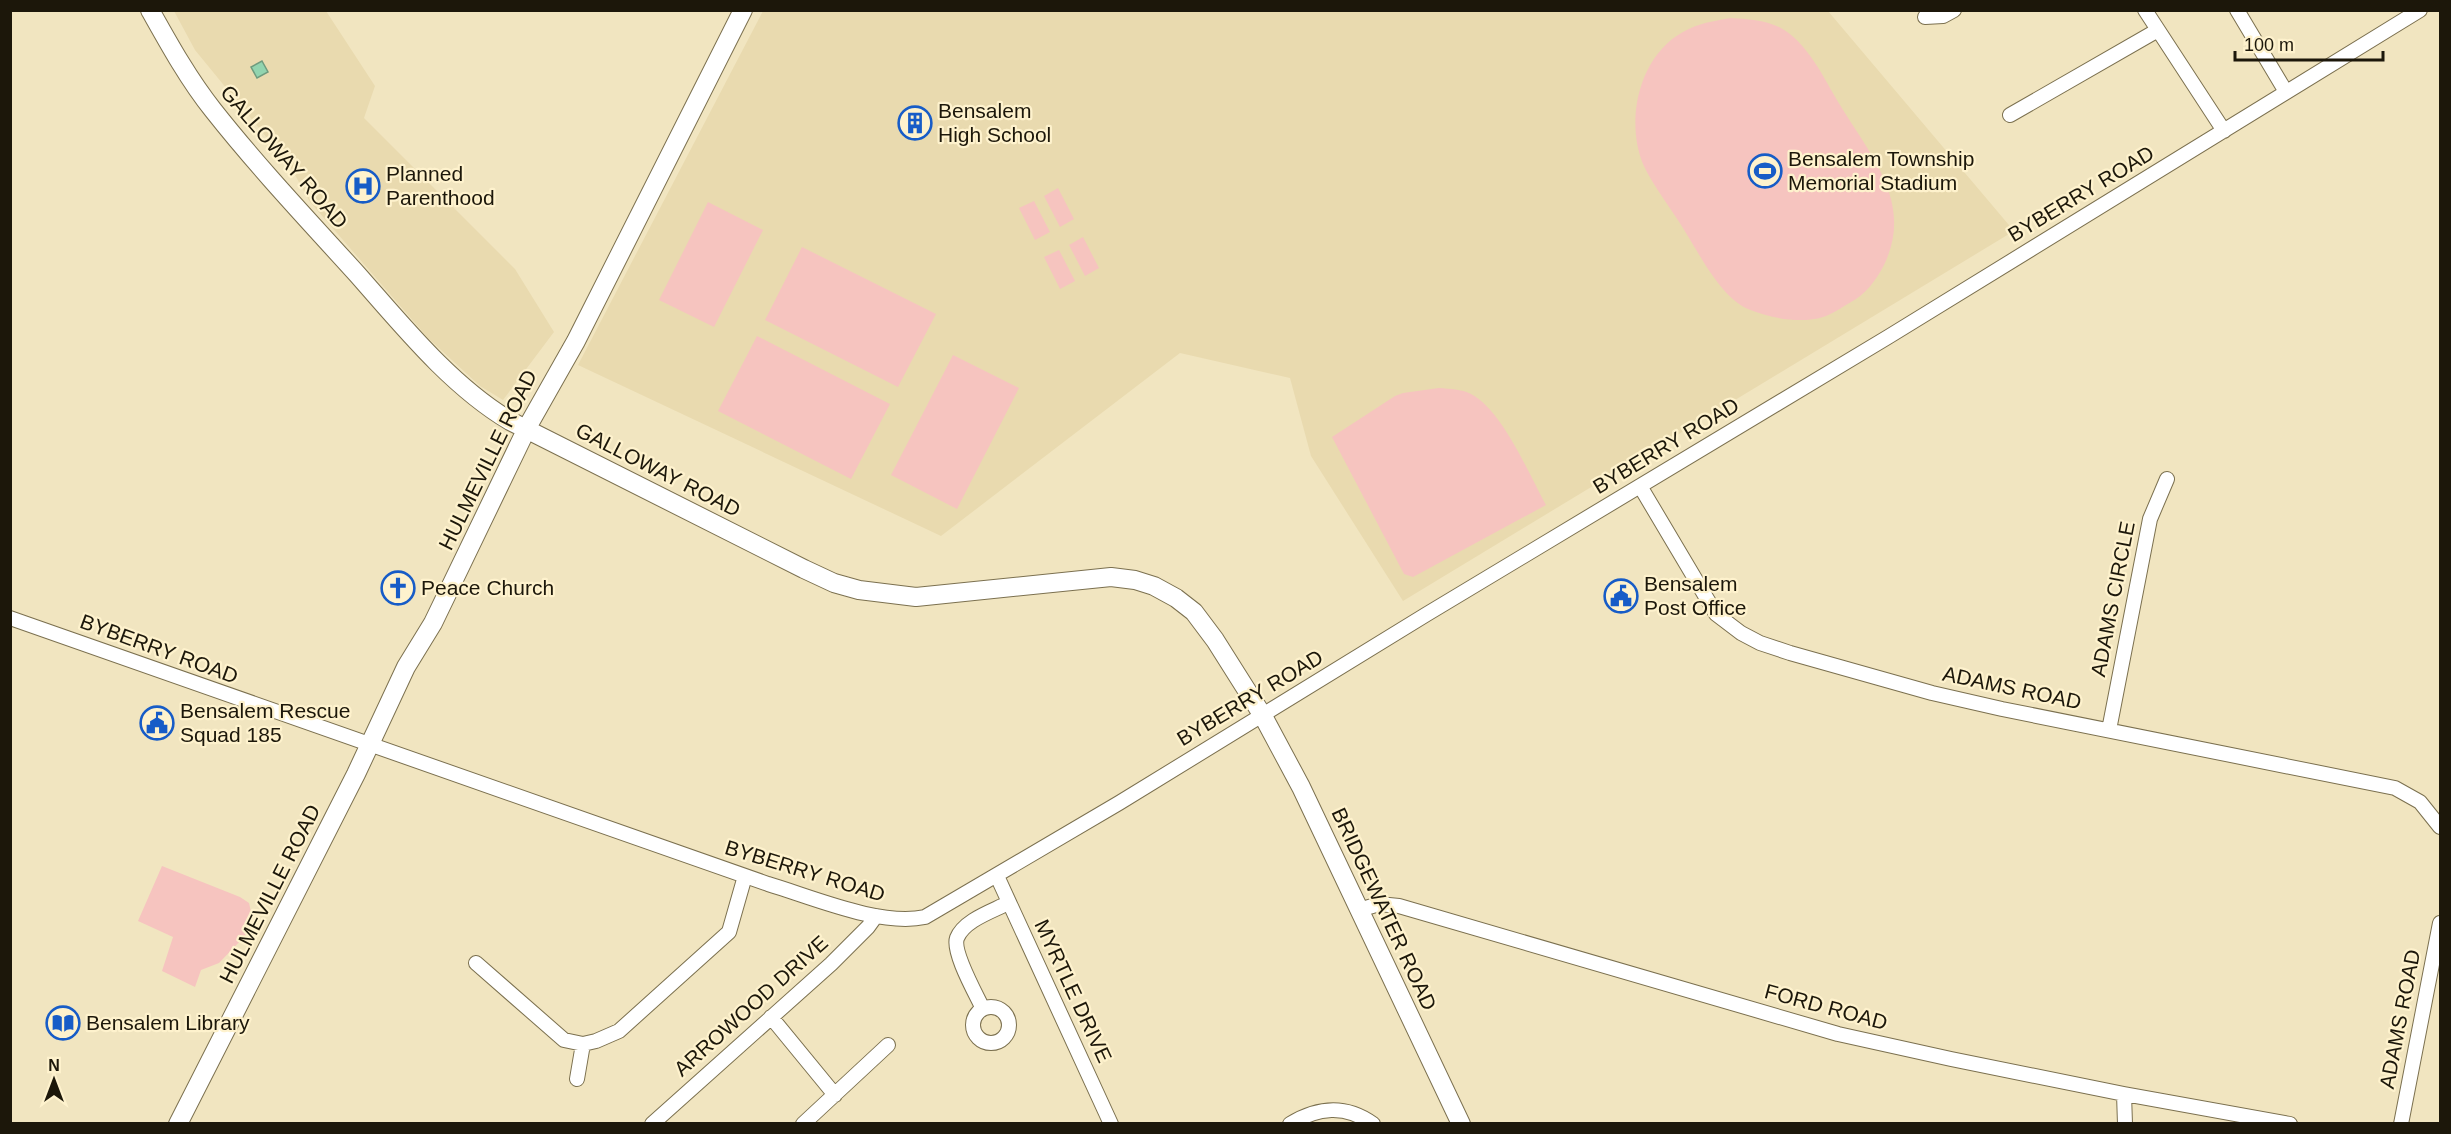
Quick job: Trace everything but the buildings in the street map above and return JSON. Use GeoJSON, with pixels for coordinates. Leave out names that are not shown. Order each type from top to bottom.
{"type":"FeatureCollection","features":[{"type":"Feature","properties":{"kind":"main road","name":"GALLOWAY ROAD"},"geometry":{"type":"LineString","coordinates":[[150,10],[212,110],[378,298],[469,393],[484,405],[527,430],[804,569],[834,583],[859,590],[916,597],[1111,577],[1135,580],[1154,586],[1176,598],[1194,612],[1215,640],[1263,716]]}},
{"type":"Feature","properties":{"kind":"main road","name":"HULMEVILLE ROAD"},"geometry":{"type":"LineString","coordinates":[[178,1124],[356,774],[406,667],[433,623],[527,430],[563,360],[576,341],[743,10]]}},
{"type":"Feature","properties":{"kind":"main road","name":"BRIDGEWATER ROAD"},"geometry":{"type":"LineString","coordinates":[[1263,716],[1301,787],[1461,1124]]}},
{"type":"Feature","properties":{"kind":"street"},"geometry":{"type":"LineString","coordinates":[[1925,18],[1943,16],[1954,10]]}},
{"type":"Feature","properties":{"kind":"street"},"geometry":{"type":"LineString","coordinates":[[2145,10],[2224,131]]}},
{"type":"Feature","properties":{"kind":"street"},"geometry":{"type":"LineString","coordinates":[[2237,10],[2286,92]]}},
{"type":"Feature","properties":{"kind":"street","name":"BYBERRY ROAD"},"geometry":{"type":"LineString","coordinates":[[10,618],[745,876],[876,916],[909,920],[926,917],[1263,716],[2420,10]]}},
{"type":"Feature","properties":{"kind":"street"},"geometry":{"type":"LineString","coordinates":[[2010,115],[2158,30]]}},
{"type":"Feature","properties":{"kind":"street","name":"ADAMS CIRCLE"},"geometry":{"type":"LineString","coordinates":[[2109,730],[2148,528],[2155,503],[2167,479]]}},
{"type":"Feature","properties":{"kind":"street","name":"ADAMS ROAD"},"geometry":{"type":"LineString","coordinates":[[1640,486],[1710,605],[1719,617],[1741,633],[1790,653],[1932,693],[2396,788],[2420,802],[2440,827]]}},
{"type":"Feature","properties":{"kind":"street"},"geometry":{"type":"LineString","coordinates":[[476,963],[564,1040],[583,1044],[596,1041],[619,1031],[729,932],[745,876]]}},
{"type":"Feature","properties":{"kind":"street","name":"MYRTLE DRIVE"},"geometry":{"type":"LineString","coordinates":[[997,876],[1005,905],[1112,1124]]}},
{"type":"Feature","properties":{"kind":"street","name":"FORD ROAD"},"geometry":{"type":"LineString","coordinates":[[1359,910],[1379,904],[1399,906],[1838,1034],[2124,1094],[2290,1124]]}},
{"type":"Feature","properties":{"kind":"street"},"geometry":{"type":"LineString","coordinates":[[983,1009],[959,956],[956,943],[958,936],[969,924],[1005,905]]}},
{"type":"Feature","properties":{"kind":"street","name":"ARROWOOD DRIVE"},"geometry":{"type":"LineString","coordinates":[[652,1124],[831,964],[876,916]]}},
{"type":"Feature","properties":{"kind":"street","name":"ADAMS ROAD"},"geometry":{"type":"LineString","coordinates":[[2401,1124],[2440,923]]}},
{"type":"Feature","properties":{"kind":"street"},"geometry":{"type":"LineString","coordinates":[[771,1017],[835,1095]]}},
{"type":"Feature","properties":{"kind":"street"},"geometry":{"type":"LineString","coordinates":[[578,1080],[583,1044]]}},
{"type":"Feature","properties":{"kind":"street"},"geometry":{"type":"LineString","coordinates":[[802,1124],[888,1045]]}},
{"type":"Feature","properties":{"kind":"street"},"geometry":{"type":"LineString","coordinates":[[2124,1094],[2125,1124]]}},
{"type":"Feature","properties":{"kind":"street"},"geometry":{"type":"LineString","coordinates":[[1290,1124],[1315,1112],[1338,1109],[1358,1115],[1373,1124]]}},
{"type":"Feature","properties":{"kind":"shaded area"},"geometry":{"type":"Polygon","coordinates":[[[174,11],[326,11],[375,86],[364,118],[515,269],[554,332],[503,400],[480,386],[428,338],[310,202],[290,166],[195,50],[174,11]]]}},
{"type":"Feature","properties":{"kind":"shaded area"},"geometry":{"type":"Polygon","coordinates":[[[763,11],[1828,11],[2014,231],[1403,601],[1311,456],[1290,378],[1180,353],[941,536],[578,365],[763,11]]]}},
{"type":"Feature","properties":{"kind":"shaded area","name":"Bensalem Township Memorial Stadium"},"geometry":{"type":"Polygon","coordinates":[[[1731,18],[1755,20],[1779,27],[1799,42],[1814,62],[1885,181],[1894,221],[1892,242],[1884,265],[1861,295],[1823,317],[1805,320],[1785,319],[1756,312],[1738,303],[1712,276],[1643,164],[1635,128],[1636,109],[1646,73],[1668,43],[1683,32],[1706,23],[1731,18]]]}},
{"type":"Feature","properties":{"kind":"shaded area"},"geometry":{"type":"Polygon","coordinates":[[[262,61],[268,72],[257,78],[251,67],[262,61]]]}},
{"type":"Feature","properties":{"kind":"shaded area"},"geometry":{"type":"Polygon","coordinates":[[[1058,188],[1074,219],[1060,227],[1044,196],[1058,188]]]}},
{"type":"Feature","properties":{"kind":"shaded area"},"geometry":{"type":"Polygon","coordinates":[[[1034,201],[1050,232],[1035,240],[1019,208],[1034,201]]]}},
{"type":"Feature","properties":{"kind":"shaded area"},"geometry":{"type":"Polygon","coordinates":[[[708,202],[763,230],[714,327],[659,300],[708,202]]]}},
{"type":"Feature","properties":{"kind":"shaded area"},"geometry":{"type":"Polygon","coordinates":[[[1083,237],[1099,268],[1085,276],[1069,245],[1083,237]]]}},
{"type":"Feature","properties":{"kind":"shaded area"},"geometry":{"type":"Polygon","coordinates":[[[802,247],[936,314],[898,387],[765,320],[802,247]]]}},
{"type":"Feature","properties":{"kind":"shaded area"},"geometry":{"type":"Polygon","coordinates":[[[1059,250],[1075,281],[1060,289],[1044,257],[1059,250]]]}},
{"type":"Feature","properties":{"kind":"shaded area"},"geometry":{"type":"Polygon","coordinates":[[[757,336],[890,404],[851,479],[718,411],[757,336]]]}},
{"type":"Feature","properties":{"kind":"shaded area"},"geometry":{"type":"Polygon","coordinates":[[[953,355],[1019,388],[957,509],[891,475],[953,355]]]}},
{"type":"Feature","properties":{"kind":"shaded area"},"geometry":{"type":"Polygon","coordinates":[[[1439,388],[1471,394],[1493,414],[1514,444],[1546,505],[1413,577],[1404,574],[1332,437],[1395,396],[1439,388]]]}},
{"type":"Feature","properties":{"kind":"shaded area"},"geometry":{"type":"Polygon","coordinates":[[[162,866],[240,897],[249,903],[253,921],[245,936],[219,963],[201,970],[195,987],[162,971],[173,937],[138,921],[162,866]]]}},
{"type":"Feature","properties":{"kind":"place","name":"Bensalem High School"},"geometry":{"type":"Point","coordinates":[915,123]}},
{"type":"Feature","properties":{"kind":"place","name":"Bensalem Township Memorial Stadium"},"geometry":{"type":"Point","coordinates":[1765,171]}},
{"type":"Feature","properties":{"kind":"place","name":"Planned Parenthood"},"geometry":{"type":"Point","coordinates":[363,186]}},
{"type":"Feature","properties":{"kind":"place","name":"Peace Church"},"geometry":{"type":"Point","coordinates":[398,588]}},
{"type":"Feature","properties":{"kind":"place","name":"Bensalem Post Office"},"geometry":{"type":"Point","coordinates":[1621,596]}},
{"type":"Feature","properties":{"kind":"place","name":"Bensalem Rescue Squad 185"},"geometry":{"type":"Point","coordinates":[157,723]}},
{"type":"Feature","properties":{"kind":"place","name":"Bensalem Library"},"geometry":{"type":"Point","coordinates":[63,1023]}}]}
